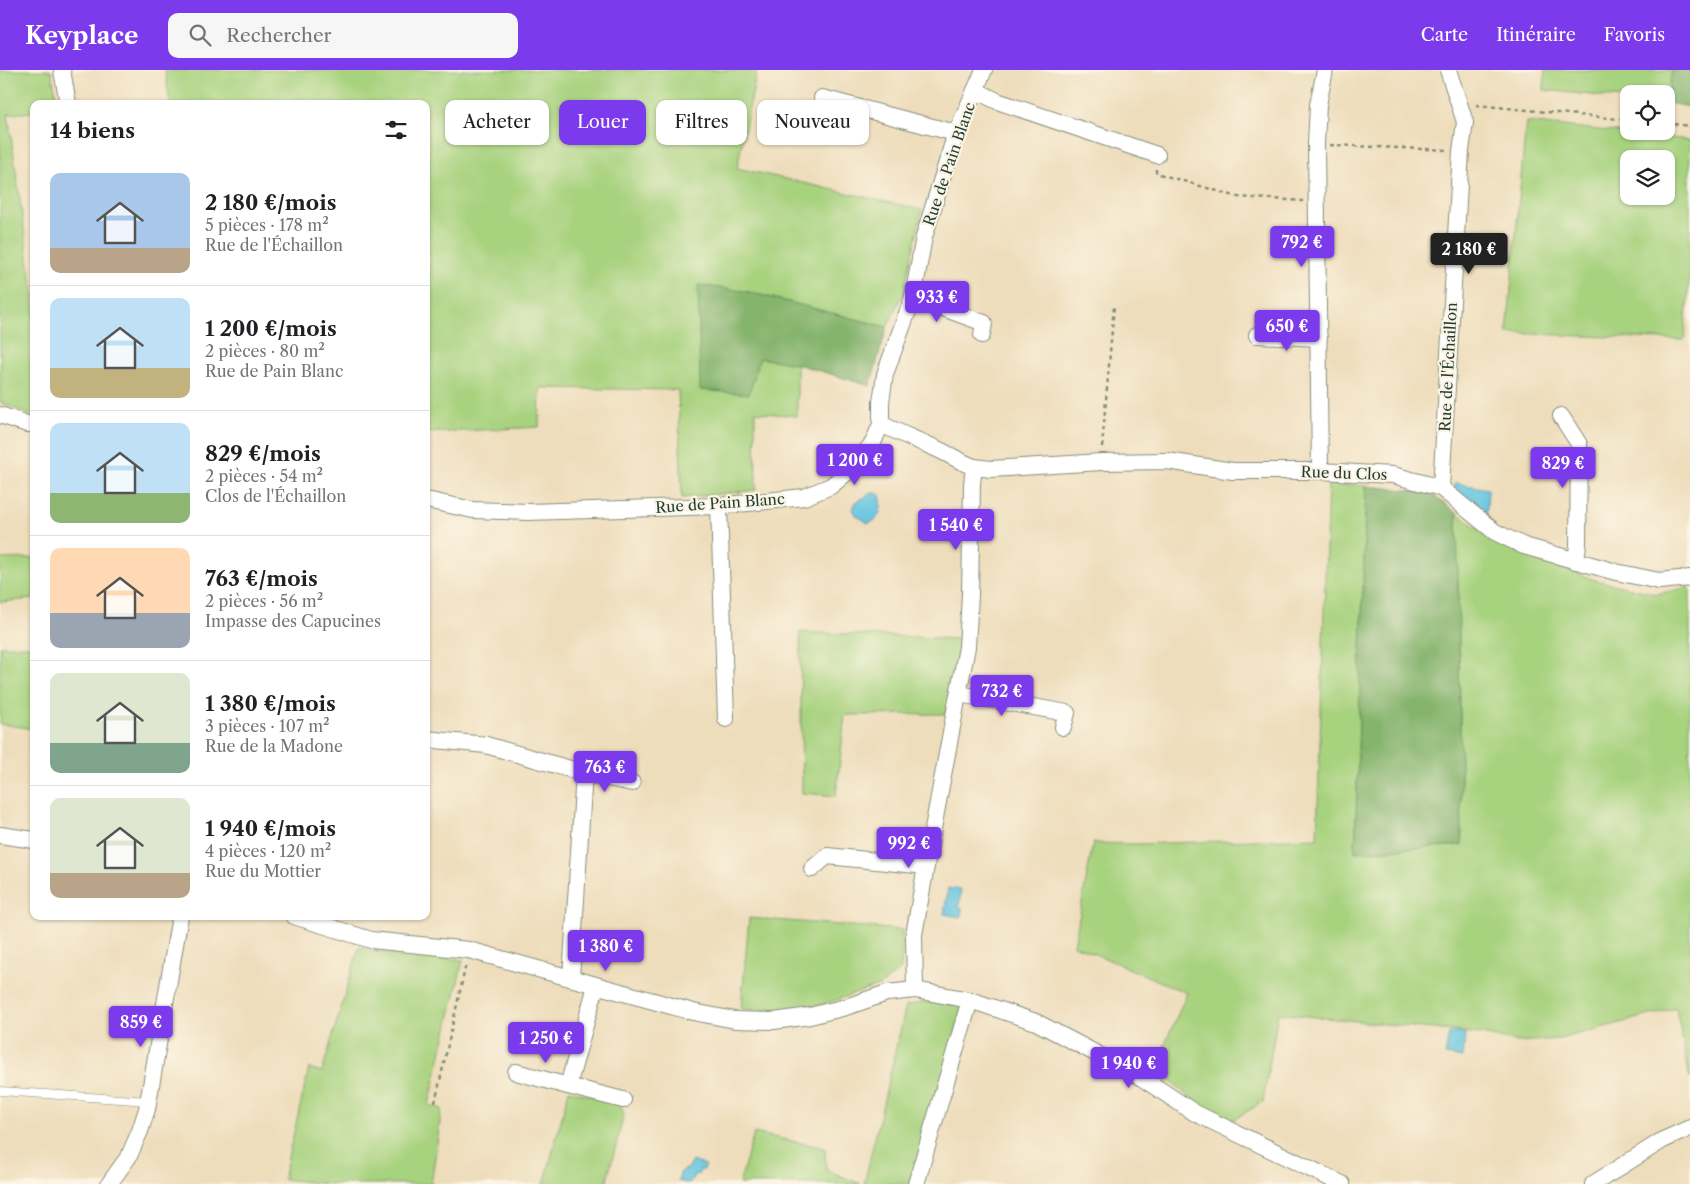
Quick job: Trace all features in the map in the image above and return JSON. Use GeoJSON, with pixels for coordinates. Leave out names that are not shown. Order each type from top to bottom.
{"type":"FeatureCollection","features":[{"type":"Feature","properties":{"kind":"street"},"geometry":{"type":"LineString","coordinates":[[62,70],[67,100]]}},
{"type":"Feature","properties":{"kind":"street","name":"Rue de Pain Blanc"},"geometry":{"type":"LineString","coordinates":[[430,501],[473,510],[528,512],[719,506],[804,496],[831,486],[852,468],[873,443],[881,424],[880,402],[885,374],[913,297],[924,237],[955,136],[984,70]]}},
{"type":"Feature","properties":{"kind":"street"},"geometry":{"type":"LineString","coordinates":[[1320,471],[1316,144],[1318,105],[1325,70]]}},
{"type":"Feature","properties":{"kind":"street","name":"Rue de l'Échaillon"},"geometry":{"type":"LineString","coordinates":[[1441,488],[1461,151],[1465,122],[1448,70]]}},
{"type":"Feature","properties":{"kind":"street"},"geometry":{"type":"LineString","coordinates":[[974,90],[997,101],[1157,155]]}},
{"type":"Feature","properties":{"kind":"street"},"geometry":{"type":"LineString","coordinates":[[822,98],[948,132],[955,136]]}},
{"type":"Feature","properties":{"kind":"street"},"geometry":{"type":"LineString","coordinates":[[913,297],[984,323],[982,335]]}},
{"type":"Feature","properties":{"kind":"street"},"geometry":{"type":"LineString","coordinates":[[1257,335],[1319,338]]}},
{"type":"Feature","properties":{"kind":"street"},"geometry":{"type":"LineString","coordinates":[[0,415],[30,424]]}},
{"type":"Feature","properties":{"kind":"street"},"geometry":{"type":"LineString","coordinates":[[1561,416],[1579,444],[1578,545],[1576,561]]}},
{"type":"Feature","properties":{"kind":"street"},"geometry":{"type":"LineString","coordinates":[[881,424],[904,436],[930,445],[974,468],[967,646],[914,935],[916,990]]}},
{"type":"Feature","properties":{"kind":"street","name":"Rue du Clos"},"geometry":{"type":"LineString","coordinates":[[974,468],[991,469],[1101,462],[1167,462],[1233,471],[1320,471],[1394,475],[1441,488],[1496,532],[1524,546],[1616,572],[1659,581],[1690,578]]}},
{"type":"Feature","properties":{"kind":"street"},"geometry":{"type":"LineString","coordinates":[[719,506],[726,719]]}},
{"type":"Feature","properties":{"kind":"street"},"geometry":{"type":"LineString","coordinates":[[959,694],[1067,713],[1063,727]]}},
{"type":"Feature","properties":{"kind":"street"},"geometry":{"type":"LineString","coordinates":[[430,739],[486,746],[632,783]]}},
{"type":"Feature","properties":{"kind":"street"},"geometry":{"type":"LineString","coordinates":[[571,978],[584,772]]}},
{"type":"Feature","properties":{"kind":"street"},"geometry":{"type":"LineString","coordinates":[[0,835],[30,839]]}},
{"type":"Feature","properties":{"kind":"street"},"geometry":{"type":"LineString","coordinates":[[812,869],[827,856],[926,866]]}},
{"type":"Feature","properties":{"kind":"street"},"geometry":{"type":"LineString","coordinates":[[109,1184],[130,1156],[140,1131],[148,1101],[179,920]]}},
{"type":"Feature","properties":{"kind":"street"},"geometry":{"type":"LineString","coordinates":[[307,920],[372,940],[469,950],[693,1012],[735,1020],[774,1021],[810,1016],[846,1007],[887,993],[916,990],[970,1000],[1036,1022],[1139,1076],[1195,1113],[1342,1184]]}},
{"type":"Feature","properties":{"kind":"street"},"geometry":{"type":"LineString","coordinates":[[568,1086],[596,986]]}},
{"type":"Feature","properties":{"kind":"street"},"geometry":{"type":"LineString","coordinates":[[916,1184],[970,1000]]}},
{"type":"Feature","properties":{"kind":"street"},"geometry":{"type":"LineString","coordinates":[[516,1072],[623,1100]]}},
{"type":"Feature","properties":{"kind":"street"},"geometry":{"type":"LineString","coordinates":[[1593,1184],[1663,1140],[1690,1128]]}},
{"type":"Feature","properties":{"kind":"lane"},"geometry":{"type":"LineString","coordinates":[[0,1091],[148,1101]]}},
{"type":"Feature","properties":{"kind":"path"},"geometry":{"type":"LineString","coordinates":[[1460,103],[1620,119]]}},
{"type":"Feature","properties":{"kind":"path"},"geometry":{"type":"LineString","coordinates":[[1675,124],[1690,126]]}},
{"type":"Feature","properties":{"kind":"path"},"geometry":{"type":"LineString","coordinates":[[1316,144],[1461,151]]}},
{"type":"Feature","properties":{"kind":"path"},"geometry":{"type":"LineString","coordinates":[[1157,155],[1156,173],[1229,195],[1317,202]]}},
{"type":"Feature","properties":{"kind":"path"},"geometry":{"type":"LineString","coordinates":[[1101,462],[1114,306]]}},
{"type":"Feature","properties":{"kind":"path"},"geometry":{"type":"LineString","coordinates":[[435,1103],[469,950]]}},
{"type":"Feature","properties":{"kind":"green space"},"geometry":{"type":"Polygon","coordinates":[[[0,70],[51,70],[57,100],[30,100],[30,112],[8,114],[30,271],[30,415],[0,402],[0,70]]]}},
{"type":"Feature","properties":{"kind":"green space"},"geometry":{"type":"Polygon","coordinates":[[[165,70],[757,70],[747,119],[747,100],[656,100],[656,145],[742,145],[737,168],[922,210],[904,291],[887,327],[745,291],[760,358],[797,364],[797,416],[755,412],[756,490],[682,498],[678,390],[540,388],[539,427],[430,433],[430,100],[169,100],[165,70]]]}},
{"type":"Feature","properties":{"kind":"green space"},"geometry":{"type":"Polygon","coordinates":[[[1545,70],[1672,70],[1670,85],[1620,85],[1620,98],[1544,90],[1545,70]]]}},
{"type":"Feature","properties":{"kind":"green space"},"geometry":{"type":"Polygon","coordinates":[[[1672,70],[1690,70],[1690,107],[1675,104],[1675,85],[1670,85],[1672,70]]]}},
{"type":"Feature","properties":{"kind":"green space"},"geometry":{"type":"Polygon","coordinates":[[[1526,122],[1620,132],[1620,140],[1675,140],[1675,138],[1690,140],[1690,274],[1684,340],[1507,333],[1526,122]]]}},
{"type":"Feature","properties":{"kind":"green space"},"geometry":{"type":"Polygon","coordinates":[[[698,285],[745,291],[887,327],[870,386],[797,364],[760,358],[749,394],[700,390],[698,285]]]}},
{"type":"Feature","properties":{"kind":"green space"},"geometry":{"type":"Polygon","coordinates":[[[1328,483],[1366,486],[1355,852],[1462,845],[1457,513],[1498,544],[1595,580],[1656,594],[1690,587],[1690,1079],[1676,1008],[1560,1039],[1518,1042],[1482,1034],[1278,1013],[1263,1102],[1233,1120],[1201,1108],[1155,1067],[1187,993],[1074,945],[1093,843],[1136,844],[1317,838],[1328,483]]]}},
{"type":"Feature","properties":{"kind":"green space"},"geometry":{"type":"Polygon","coordinates":[[[1366,486],[1428,492],[1457,513],[1462,845],[1355,852],[1366,486]]]}},
{"type":"Feature","properties":{"kind":"green space"},"geometry":{"type":"Polygon","coordinates":[[[30,558],[30,599],[0,602],[0,559],[30,558]]]}},
{"type":"Feature","properties":{"kind":"green space"},"geometry":{"type":"Polygon","coordinates":[[[800,632],[961,639],[946,714],[845,715],[836,796],[802,793],[800,632]]]}},
{"type":"Feature","properties":{"kind":"green space"},"geometry":{"type":"Polygon","coordinates":[[[0,646],[30,646],[30,728],[0,724],[0,646]]]}},
{"type":"Feature","properties":{"kind":"green space"},"geometry":{"type":"Polygon","coordinates":[[[749,918],[903,930],[901,969],[881,985],[830,1002],[789,1012],[741,1009],[749,918]]]}},
{"type":"Feature","properties":{"kind":"green space"},"geometry":{"type":"Polygon","coordinates":[[[359,947],[372,951],[463,960],[429,1105],[442,1109],[431,1184],[328,1184],[283,1179],[309,1068],[322,1072],[359,947]]]}},
{"type":"Feature","properties":{"kind":"green space"},"geometry":{"type":"Polygon","coordinates":[[[925,1002],[963,1005],[915,1184],[864,1184],[906,1006],[925,1002]]]}},
{"type":"Feature","properties":{"kind":"green space"},"geometry":{"type":"Polygon","coordinates":[[[569,1090],[620,1104],[624,1114],[606,1184],[544,1184],[569,1090]]]}},
{"type":"Feature","properties":{"kind":"green space"},"geometry":{"type":"Polygon","coordinates":[[[754,1133],[825,1148],[826,1170],[861,1184],[739,1184],[754,1133]]]}},
{"type":"Feature","properties":{"kind":"water"},"geometry":{"type":"Polygon","coordinates":[[[1455,483],[1488,489],[1486,523],[1454,493],[1455,483]]]}},
{"type":"Feature","properties":{"kind":"water"},"geometry":{"type":"Polygon","coordinates":[[[872,493],[880,495],[881,508],[876,519],[868,523],[856,515],[853,509],[856,502],[872,493]]]}},
{"type":"Feature","properties":{"kind":"water"},"geometry":{"type":"Polygon","coordinates":[[[948,888],[961,890],[959,907],[962,908],[961,917],[944,914],[948,888]]]}},
{"type":"Feature","properties":{"kind":"water"},"geometry":{"type":"Polygon","coordinates":[[[1449,1033],[1465,1033],[1463,1058],[1445,1055],[1449,1033]]]}},
{"type":"Feature","properties":{"kind":"water"},"geometry":{"type":"Polygon","coordinates":[[[692,1161],[705,1165],[704,1170],[700,1170],[699,1174],[694,1175],[690,1184],[678,1181],[681,1171],[689,1168],[692,1161]]]}}]}
